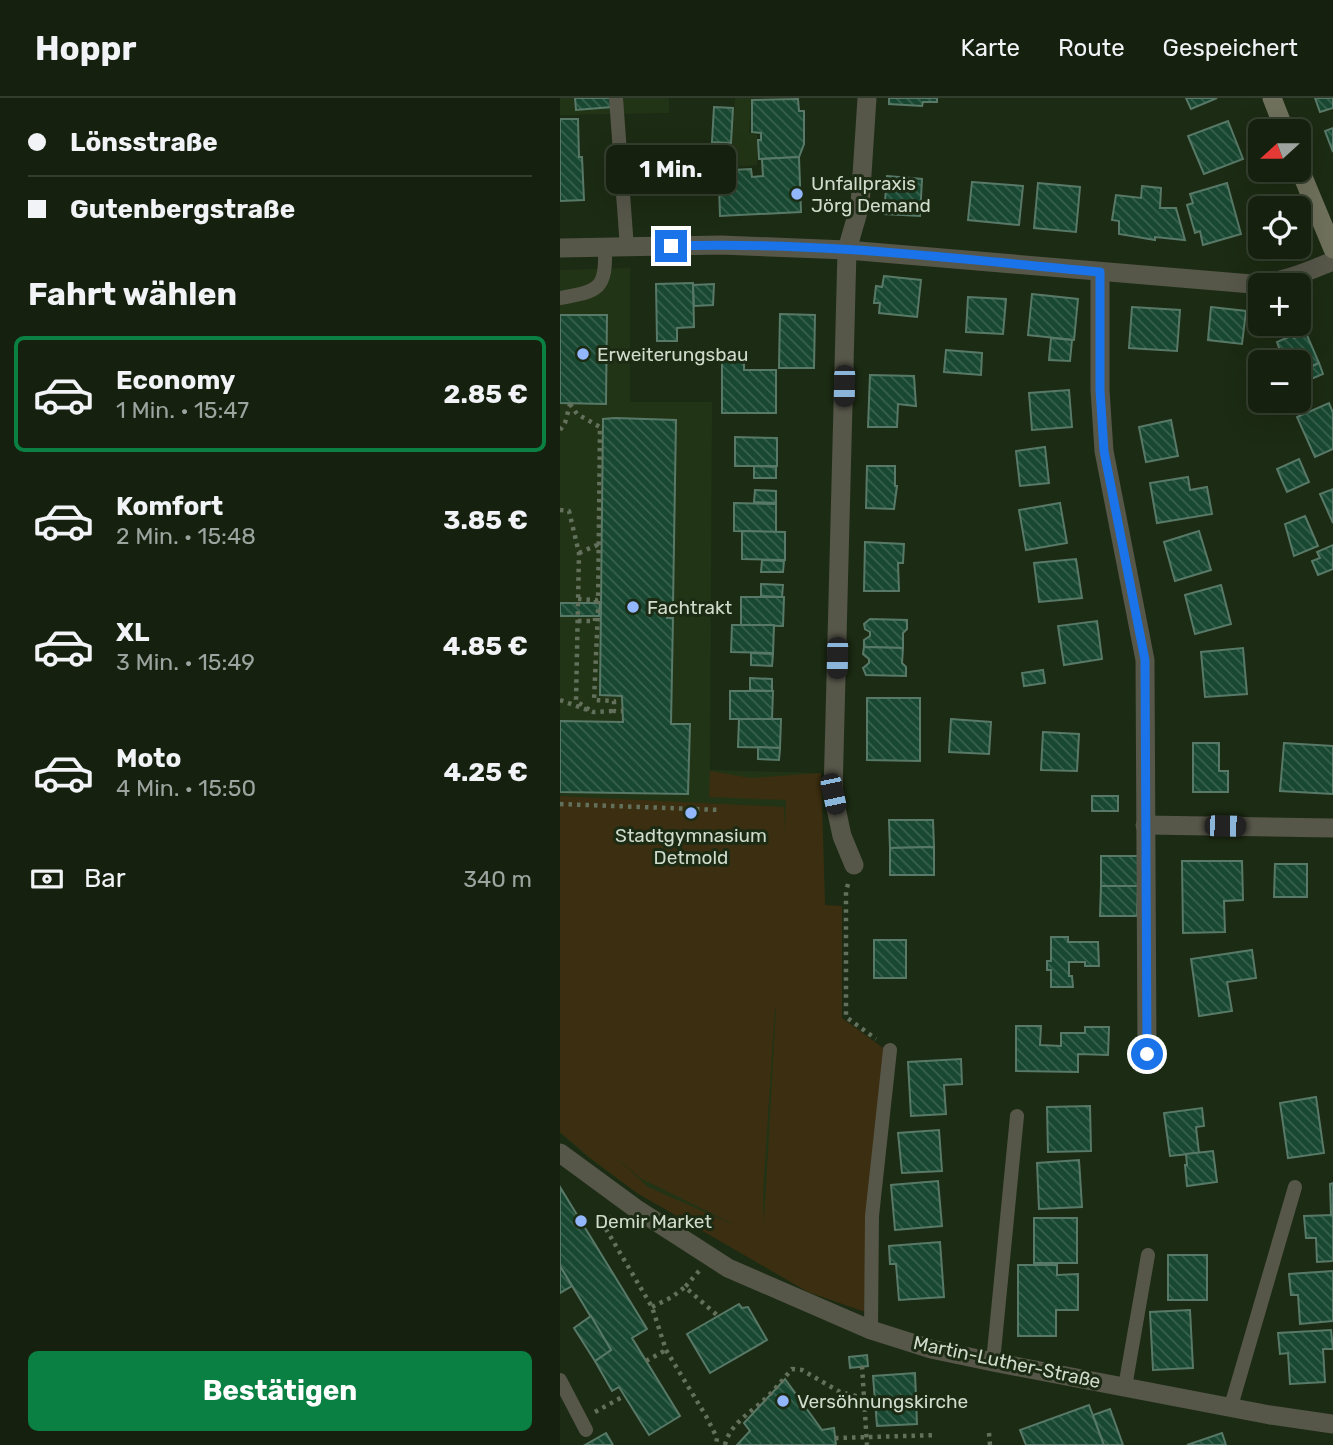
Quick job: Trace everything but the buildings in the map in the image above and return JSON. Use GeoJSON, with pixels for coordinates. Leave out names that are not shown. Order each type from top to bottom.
{"type":"FeatureCollection","features":[{"type":"Feature","properties":{"kind":"main road"},"geometry":{"type":"LineString","coordinates":[[1272,98],[1280,119]]}},
{"type":"Feature","properties":{"kind":"main road"},"geometry":{"type":"LineString","coordinates":[[1305,182],[1333,249]]}},
{"type":"Feature","properties":{"kind":"street"},"geometry":{"type":"LineString","coordinates":[[854,865],[842,836],[833,794],[847,250],[860,205],[867,98]]}},
{"type":"Feature","properties":{"kind":"street"},"geometry":{"type":"LineString","coordinates":[[560,248],[721,245],[847,250],[1252,284],[1284,280],[1333,261]]}},
{"type":"Feature","properties":{"kind":"street"},"geometry":{"type":"LineString","coordinates":[[1100,272],[1100,390],[1104,451],[1145,660],[1147,1054]]}},
{"type":"Feature","properties":{"kind":"street"},"geometry":{"type":"LineString","coordinates":[[1145,825],[1333,828]]}},
{"type":"Feature","properties":{"kind":"street","name":"Martin-Luther-Straße"},"geometry":{"type":"LineString","coordinates":[[560,1153],[629,1203],[728,1268],[871,1329],[931,1349],[993,1362],[1270,1415],[1333,1424]]}},
{"type":"Feature","properties":{"kind":"lane"},"geometry":{"type":"LineString","coordinates":[[616,98],[627,247]]}},
{"type":"Feature","properties":{"kind":"lane"},"geometry":{"type":"LineString","coordinates":[[560,298],[583,294],[600,285],[606,275],[605,248]]}},
{"type":"Feature","properties":{"kind":"lane"},"geometry":{"type":"LineString","coordinates":[[871,1329],[872,1216],[890,1050]]}},
{"type":"Feature","properties":{"kind":"lane"},"geometry":{"type":"LineString","coordinates":[[993,1362],[1017,1116]]}},
{"type":"Feature","properties":{"kind":"lane"},"geometry":{"type":"LineString","coordinates":[[1231,1406],[1295,1187]]}},
{"type":"Feature","properties":{"kind":"lane"},"geometry":{"type":"LineString","coordinates":[[1125,1387],[1148,1255]]}},
{"type":"Feature","properties":{"kind":"lane"},"geometry":{"type":"LineString","coordinates":[[560,1380],[584,1425]]}},
{"type":"Feature","properties":{"kind":"path"},"geometry":{"type":"LineString","coordinates":[[560,430],[570,404],[577,414],[600,427],[600,527],[594,700],[614,701],[614,712]]}},
{"type":"Feature","properties":{"kind":"path"},"geometry":{"type":"LineString","coordinates":[[560,510],[569,511],[579,554],[576,701],[593,712]]}},
{"type":"Feature","properties":{"kind":"path"},"geometry":{"type":"LineString","coordinates":[[579,554],[597,544],[597,530],[600,527]]}},
{"type":"Feature","properties":{"kind":"path"},"geometry":{"type":"LineString","coordinates":[[578,599],[596,600],[597,611],[595,621],[578,621]]}},
{"type":"Feature","properties":{"kind":"path"},"geometry":{"type":"LineString","coordinates":[[667,609],[680,610]]}},
{"type":"Feature","properties":{"kind":"path"},"geometry":{"type":"LineString","coordinates":[[560,700],[593,712],[622,711]]}},
{"type":"Feature","properties":{"kind":"path"},"geometry":{"type":"LineString","coordinates":[[560,804],[721,810]]}},
{"type":"Feature","properties":{"kind":"path"},"geometry":{"type":"LineString","coordinates":[[854,865],[846,891],[846,1017],[890,1050]]}},
{"type":"Feature","properties":{"kind":"path"},"geometry":{"type":"LineString","coordinates":[[629,1203],[603,1224],[652,1307],[666,1350],[706,1416],[717,1438],[716,1445]]}},
{"type":"Feature","properties":{"kind":"path"},"geometry":{"type":"LineString","coordinates":[[652,1307],[685,1287],[711,1257]]}},
{"type":"Feature","properties":{"kind":"path"},"geometry":{"type":"LineString","coordinates":[[685,1287],[718,1316]]}},
{"type":"Feature","properties":{"kind":"path"},"geometry":{"type":"LineString","coordinates":[[646,1361],[666,1350]]}},
{"type":"Feature","properties":{"kind":"path"},"geometry":{"type":"LineString","coordinates":[[862,1366],[867,1445]]}},
{"type":"Feature","properties":{"kind":"path"},"geometry":{"type":"LineString","coordinates":[[725,1445],[726,1437],[742,1418],[767,1397],[792,1369],[802,1370],[840,1392],[864,1398]]}},
{"type":"Feature","properties":{"kind":"path"},"geometry":{"type":"LineString","coordinates":[[584,1425],[625,1396]]}},
{"type":"Feature","properties":{"kind":"path"},"geometry":{"type":"LineString","coordinates":[[989,1433],[990,1445]]}},
{"type":"Feature","properties":{"kind":"path"},"geometry":{"type":"LineString","coordinates":[[835,1438],[937,1435]]}},
{"type":"Feature","properties":{"kind":"shaded area"},"geometry":{"type":"Polygon","coordinates":[[[560,98],[669,98],[669,113],[560,115],[560,98]]]}},
{"type":"Feature","properties":{"kind":"shaded area"},"geometry":{"type":"Polygon","coordinates":[[[735,98],[751,98],[749,133],[757,135],[757,165],[716,169],[716,145],[732,144],[735,98]]]}},
{"type":"Feature","properties":{"kind":"shaded area","name":"Stadtgymnasium Detmold"},"geometry":{"type":"Polygon","coordinates":[[[630,268],[630,402],[712,402],[710,770],[821,773],[835,1219],[808,1292],[637,1193],[560,1133],[560,270],[630,268]]]}},
{"type":"Feature","properties":{"kind":"shaded area","name":"Stadtgymnasium Detmold"},"geometry":{"type":"Polygon","coordinates":[[[710,771],[751,778],[821,773],[825,905],[842,906],[842,1018],[886,1050],[868,1313],[808,1292],[637,1193],[560,1132],[560,796],[784,807],[785,832],[786,800],[709,797],[710,771]],[[776,1009],[763,1192],[764,1223],[776,1009]],[[611,1153],[648,1187],[739,1227],[640,1178],[611,1153]]]}},
{"type":"Feature","properties":{"kind":"place","name":"Unfallpraxis Jörg Demand"},"geometry":{"type":"Point","coordinates":[797,194]}},
{"type":"Feature","properties":{"kind":"place","name":"Erweiterungsbau"},"geometry":{"type":"Point","coordinates":[583,354]}},
{"type":"Feature","properties":{"kind":"place","name":"Fachtrakt"},"geometry":{"type":"Point","coordinates":[633,607]}},
{"type":"Feature","properties":{"kind":"place","name":"Stadtgymnasium Detmold"},"geometry":{"type":"Point","coordinates":[691,813]}},
{"type":"Feature","properties":{"kind":"place","name":"Demir Market"},"geometry":{"type":"Point","coordinates":[581,1221]}},
{"type":"Feature","properties":{"kind":"place","name":"Versöhnungskirche"},"geometry":{"type":"Point","coordinates":[783,1401]}},
{"type":"Feature","properties":{"kind":"route"},"geometry":{"type":"LineString","coordinates":[[671,246],[721,245],[847,250],[1100,272],[1100,390],[1104,451],[1145,660],[1147,1054]]}}]}
